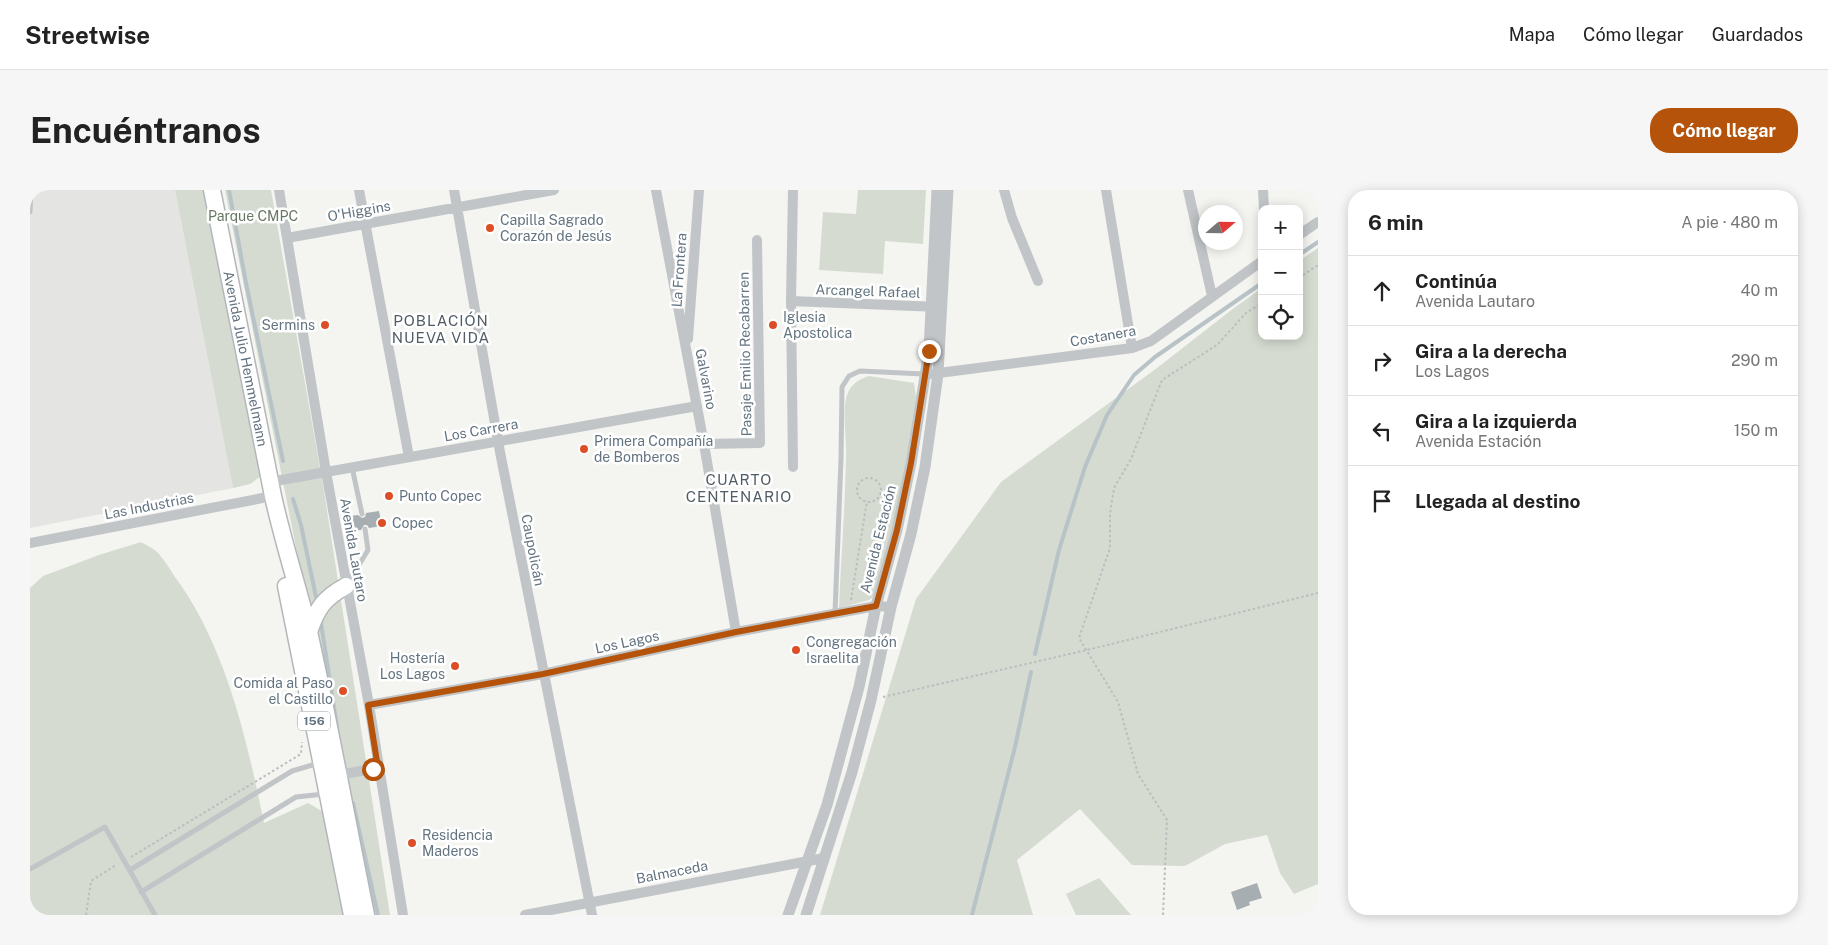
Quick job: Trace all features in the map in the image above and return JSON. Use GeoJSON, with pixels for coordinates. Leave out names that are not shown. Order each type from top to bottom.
{"type":"FeatureCollection","features":[{"type":"Feature","properties":{"kind":"highway","name":"Avenida Julio Hemmelmann"},"geometry":{"type":"LineString","coordinates":[[212,190],[280,527],[308,632],[335,793],[366,915]]}},
{"type":"Feature","properties":{"kind":"highway","name":"Avenida Julio Hemmelmann"},"geometry":{"type":"LineString","coordinates":[[280,527],[280,557],[316,734],[328,760],[338,775],[335,793],[352,915]]}},
{"type":"Feature","properties":{"kind":"highway"},"geometry":{"type":"LineString","coordinates":[[308,632],[315,614],[322,603],[334,592],[346,586]]}},
{"type":"Feature","properties":{"kind":"street","name":"Avenida Lautaro"},"geometry":{"type":"LineString","coordinates":[[278,190],[403,915]]}},
{"type":"Feature","properties":{"kind":"street"},"geometry":{"type":"LineString","coordinates":[[359,190],[409,457]]}},
{"type":"Feature","properties":{"kind":"street","name":"Caupolicán"},"geometry":{"type":"LineString","coordinates":[[454,190],[498,440],[592,915]]}},
{"type":"Feature","properties":{"kind":"street","name":"O'Higgins"},"geometry":{"type":"LineString","coordinates":[[287,238],[554,190]]}},
{"type":"Feature","properties":{"kind":"street","name":"Galvarino"},"geometry":{"type":"LineString","coordinates":[[656,190],[704,444],[736,632]]}},
{"type":"Feature","properties":{"kind":"street","name":"La Frontera"},"geometry":{"type":"LineString","coordinates":[[687,352],[699,190]]}},
{"type":"Feature","properties":{"kind":"street"},"geometry":{"type":"LineString","coordinates":[[793,190],[791,301],[793,467]]}},
{"type":"Feature","properties":{"kind":"street","name":"Avenida Estación"},"geometry":{"type":"LineString","coordinates":[[806,915],[852,772],[871,700],[891,607],[911,534],[921,486],[938,374],[936,190]]}},
{"type":"Feature","properties":{"kind":"street","name":"Avenida Estación"},"geometry":{"type":"LineString","coordinates":[[788,915],[827,805],[857,696],[876,606],[897,530],[911,463],[924,374],[937,307],[948,190]]}},
{"type":"Feature","properties":{"kind":"street"},"geometry":{"type":"LineString","coordinates":[[1004,190],[1012,218],[1038,281]]}},
{"type":"Feature","properties":{"kind":"street"},"geometry":{"type":"LineString","coordinates":[[1106,190],[1132,348]]}},
{"type":"Feature","properties":{"kind":"street"},"geometry":{"type":"LineString","coordinates":[[1188,190],[1212,296]]}},
{"type":"Feature","properties":{"kind":"street"},"geometry":{"type":"LineString","coordinates":[[1263,190],[1264,205]]}},
{"type":"Feature","properties":{"kind":"street"},"geometry":{"type":"LineString","coordinates":[[1303,232],[1318,222]]}},
{"type":"Feature","properties":{"kind":"street","name":"Pasaje Emilio Recabarren"},"geometry":{"type":"LineString","coordinates":[[704,444],[760,444],[757,240]]}},
{"type":"Feature","properties":{"kind":"street","name":"Costanera"},"geometry":{"type":"LineString","coordinates":[[924,374],[938,374],[1132,348],[1152,341],[1258,264]]}},
{"type":"Feature","properties":{"kind":"street","name":"Arcangel Rafael"},"geometry":{"type":"LineString","coordinates":[[791,301],[937,307]]}},
{"type":"Feature","properties":{"kind":"street","name":"Los Carrera"},"geometry":{"type":"LineString","coordinates":[[272,489],[326,472],[697,406]]}},
{"type":"Feature","properties":{"kind":"street","name":"Las Industrias"},"geometry":{"type":"LineString","coordinates":[[30,543],[272,489]]}},
{"type":"Feature","properties":{"kind":"street","name":"Los Lagos"},"geometry":{"type":"LineString","coordinates":[[368,705],[543,674],[736,632],[876,606],[891,607]]}},
{"type":"Feature","properties":{"kind":"street"},"geometry":{"type":"LineString","coordinates":[[338,775],[378,768]]}},
{"type":"Feature","properties":{"kind":"street","name":"Balmaceda"},"geometry":{"type":"LineString","coordinates":[[525,915],[824,858]]}},
{"type":"Feature","properties":{"kind":"lane"},"geometry":{"type":"LineString","coordinates":[[30,212],[31,190]]}},
{"type":"Feature","properties":{"kind":"lane"},"geometry":{"type":"LineString","coordinates":[[835,614],[842,387],[848,376],[860,371],[924,374]]}},
{"type":"Feature","properties":{"kind":"lane"},"geometry":{"type":"LineString","coordinates":[[352,467],[362,514]]}},
{"type":"Feature","properties":{"kind":"lane"},"geometry":{"type":"LineString","coordinates":[[346,586],[368,550],[365,529]]}},
{"type":"Feature","properties":{"kind":"lane"},"geometry":{"type":"LineString","coordinates":[[130,870],[292,771],[328,760]]}},
{"type":"Feature","properties":{"kind":"lane"},"geometry":{"type":"LineString","coordinates":[[141,892],[296,797],[335,793]]}},
{"type":"Feature","properties":{"kind":"lane"},"geometry":{"type":"LineString","coordinates":[[30,870],[105,826],[155,915]]}},
{"type":"Feature","properties":{"kind":"path"},"geometry":{"type":"LineString","coordinates":[[1303,275],[1318,265]]}},
{"type":"Feature","properties":{"kind":"path"},"geometry":{"type":"LineString","coordinates":[[1162,915],[1167,820],[1138,774],[1118,702],[1079,638],[1110,548],[1110,514],[1114,488],[1131,459],[1162,380],[1217,345],[1246,313],[1258,306]]}},
{"type":"Feature","properties":{"kind":"path"},"geometry":{"type":"LineString","coordinates":[[865,478],[876,480],[879,483],[880,491],[877,498],[867,501],[860,497],[857,490],[859,483],[865,478]]}},
{"type":"Feature","properties":{"kind":"path"},"geometry":{"type":"LineString","coordinates":[[850,611],[867,501]]}},
{"type":"Feature","properties":{"kind":"path"},"geometry":{"type":"LineString","coordinates":[[871,700],[1318,594]]}},
{"type":"Feature","properties":{"kind":"path"},"geometry":{"type":"LineString","coordinates":[[86,915],[91,881],[301,754],[303,736],[316,734]]}},
{"type":"Feature","properties":{"kind":"shaded area"},"geometry":{"type":"Polygon","coordinates":[[[30,190],[175,190],[233,488],[30,528],[30,190]]]}},
{"type":"Feature","properties":{"kind":"green space"},"geometry":{"type":"Polygon","coordinates":[[[175,190],[206,190],[261,476],[250,484],[233,488],[175,190]]]}},
{"type":"Feature","properties":{"kind":"green space","name":"Parque CMPC"},"geometry":{"type":"Polygon","coordinates":[[[225,190],[271,190],[324,491],[390,915],[369,915],[225,190]]]}},
{"type":"Feature","properties":{"kind":"green space"},"geometry":{"type":"Polygon","coordinates":[[[858,190],[926,190],[923,244],[885,241],[883,274],[819,270],[823,212],[856,214],[858,190]]]}},
{"type":"Feature","properties":{"kind":"green space"},"geometry":{"type":"Polygon","coordinates":[[[1318,248],[1318,884],[1294,894],[1280,873],[1267,835],[1225,844],[1185,866],[1132,865],[1080,809],[1017,860],[1033,915],[820,915],[916,599],[1001,482],[1157,368],[1258,291],[1258,340],[1303,340],[1303,258],[1318,248]]]}},
{"type":"Feature","properties":{"kind":"green space"},"geometry":{"type":"Polygon","coordinates":[[[869,376],[914,383],[916,397],[901,492],[875,596],[869,600],[839,608],[846,452],[846,401],[853,385],[869,376]]]}},
{"type":"Feature","properties":{"kind":"green space"},"geometry":{"type":"Polygon","coordinates":[[[141,542],[160,555],[193,604],[208,633],[221,663],[242,727],[264,823],[308,803],[327,814],[346,915],[30,915],[30,588],[43,576],[141,542]]]}},
{"type":"Feature","properties":{"kind":"green space"},"geometry":{"type":"Polygon","coordinates":[[[1099,878],[1131,915],[1076,915],[1066,894],[1099,878]]]}},
{"type":"Feature","properties":{"kind":"building"},"geometry":{"type":"Polygon","coordinates":[[[379,511],[382,526],[369,528],[367,525],[364,525],[361,530],[351,531],[349,516],[358,515],[362,518],[365,517],[366,513],[379,511]]]}},
{"type":"Feature","properties":{"kind":"building"},"geometry":{"type":"Polygon","coordinates":[[[1257,883],[1262,898],[1249,902],[1250,905],[1237,910],[1231,892],[1257,883]]]}},
{"type":"Feature","properties":{"kind":"waterway"},"geometry":{"type":"LineString","coordinates":[[229,190],[246,283],[283,461]]}},
{"type":"Feature","properties":{"kind":"waterway"},"geometry":{"type":"LineString","coordinates":[[1303,252],[1318,242]]}},
{"type":"Feature","properties":{"kind":"waterway"},"geometry":{"type":"LineString","coordinates":[[1035,654],[1059,550],[1085,467],[1107,415],[1134,375],[1155,357],[1258,286]]}},
{"type":"Feature","properties":{"kind":"waterway"},"geometry":{"type":"LineString","coordinates":[[293,499],[301,525],[316,597]]}},
{"type":"Feature","properties":{"kind":"waterway"},"geometry":{"type":"LineString","coordinates":[[321,623],[337,727]]}},
{"type":"Feature","properties":{"kind":"waterway"},"geometry":{"type":"LineString","coordinates":[[972,915],[1015,747],[1031,672]]}},
{"type":"Feature","properties":{"kind":"waterway"},"geometry":{"type":"LineString","coordinates":[[353,803],[378,915]]}},
{"type":"Feature","properties":{"kind":"place","name":"Capilla Sagrado Corazón de Jesús"},"geometry":{"type":"Point","coordinates":[490,228]}},
{"type":"Feature","properties":{"kind":"place","name":"Sermins"},"geometry":{"type":"Point","coordinates":[325,325]}},
{"type":"Feature","properties":{"kind":"place","name":"Iglesia Apostolica"},"geometry":{"type":"Point","coordinates":[773,325]}},
{"type":"Feature","properties":{"kind":"place","name":"Primera Compañía de Bomberos"},"geometry":{"type":"Point","coordinates":[584,449]}},
{"type":"Feature","properties":{"kind":"place","name":"Punto Copec"},"geometry":{"type":"Point","coordinates":[389,496]}},
{"type":"Feature","properties":{"kind":"place","name":"Copec"},"geometry":{"type":"Point","coordinates":[382,523]}},
{"type":"Feature","properties":{"kind":"place","name":"Congregación Israelita"},"geometry":{"type":"Point","coordinates":[796,650]}},
{"type":"Feature","properties":{"kind":"place","name":"Hostería Los Lagos"},"geometry":{"type":"Point","coordinates":[455,666]}},
{"type":"Feature","properties":{"kind":"place","name":"Comida al Paso el Castillo"},"geometry":{"type":"Point","coordinates":[343,691]}},
{"type":"Feature","properties":{"kind":"place","name":"Residencia Maderos"},"geometry":{"type":"Point","coordinates":[412,843]}},
{"type":"Feature","properties":{"kind":"district","name":"POBLACIÓN NUEVA VIDA"},"geometry":{"type":"Point","coordinates":[441,328]}},
{"type":"Feature","properties":{"kind":"district","name":"CUARTO CENTENARIO"},"geometry":{"type":"Point","coordinates":[739,488]}},
{"type":"Feature","properties":{"kind":"route"},"geometry":{"type":"LineString","coordinates":[[373,769],[378,768],[368,705],[543,674],[736,632],[876,606],[897,530],[911,463],[929,351]]}}]}
